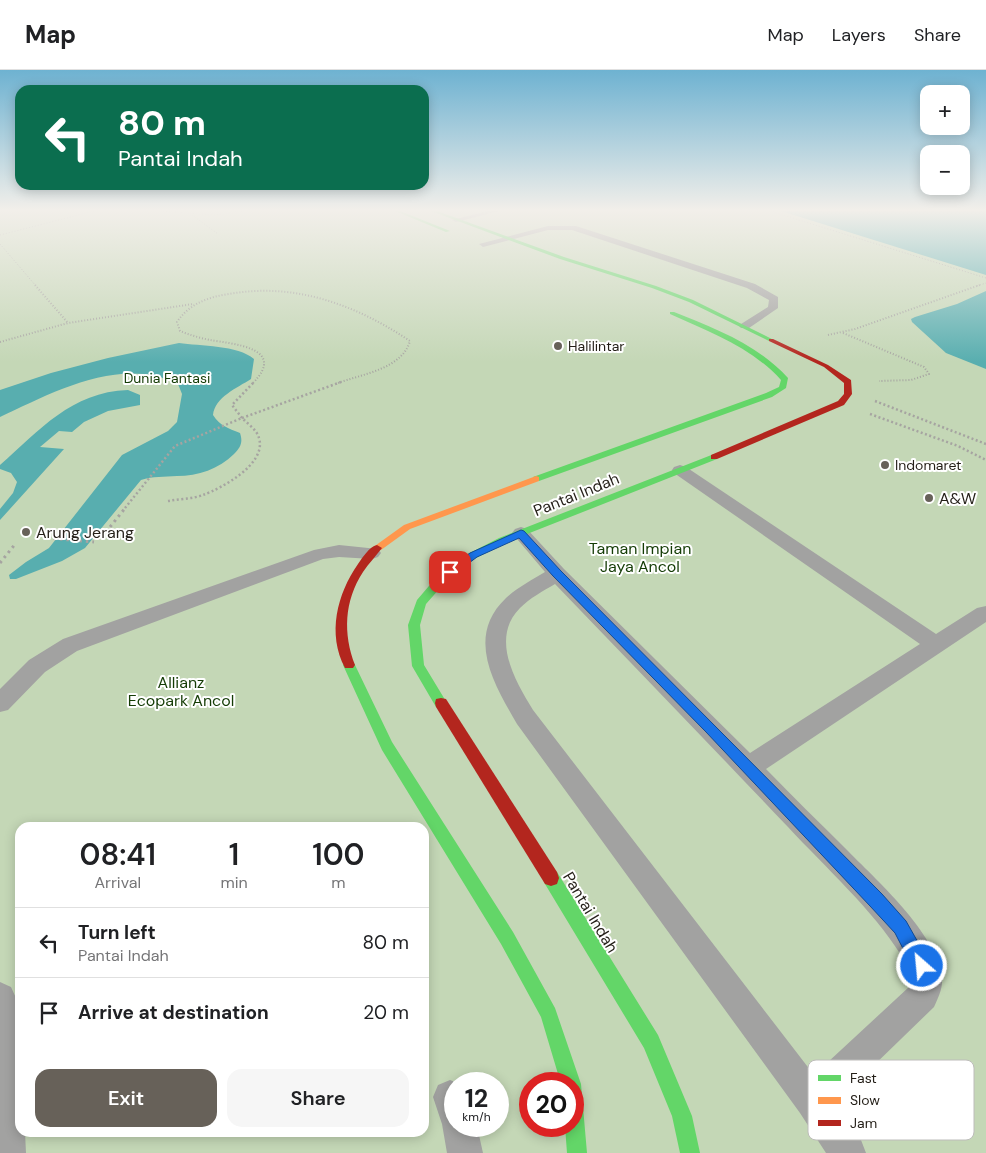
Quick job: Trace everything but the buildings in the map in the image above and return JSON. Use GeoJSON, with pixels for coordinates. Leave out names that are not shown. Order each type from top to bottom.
{"type":"FeatureCollection","features":[{"type":"Feature","properties":{"kind":"street"},"geometry":{"type":"LineString","coordinates":[[573,262],[654,287],[691,301],[826,366],[849,387]]}},
{"type":"Feature","properties":{"kind":"street","name":"Pantai Indah"},"geometry":{"type":"LineString","coordinates":[[567,1072],[548,1014],[507,938],[387,746],[346,660],[340,626],[343,604],[350,584],[372,553],[407,527],[438,514],[769,395],[782,388],[785,380],[781,372],[764,358],[663,309]]}},
{"type":"Feature","properties":{"kind":"street","name":"Pantai Indah"},"geometry":{"type":"LineString","coordinates":[[690,1153],[682,1116],[651,1042],[578,920],[418,666],[413,623],[420,604],[450,572],[473,555],[521,533],[781,430],[846,400],[849,387]]}},
{"type":"Feature","properties":{"kind":"street"},"geometry":{"type":"LineString","coordinates":[[576,1137],[577,1153]]}},
{"type":"Feature","properties":{"kind":"lane"},"geometry":{"type":"LineString","coordinates":[[676,262],[751,286],[774,299],[773,308],[745,326]]}},
{"type":"Feature","properties":{"kind":"lane"},"geometry":{"type":"LineString","coordinates":[[680,470],[937,645]]}},
{"type":"Feature","properties":{"kind":"lane"},"geometry":{"type":"LineString","coordinates":[[521,533],[557,574],[748,768],[900,927],[917,955],[926,977],[923,996],[855,1060]]}},
{"type":"Feature","properties":{"kind":"lane"},"geometry":{"type":"LineString","coordinates":[[0,703],[37,666],[70,645],[320,554],[339,551],[372,553]]}},
{"type":"Feature","properties":{"kind":"lane"},"geometry":{"type":"LineString","coordinates":[[557,574],[511,605],[502,621],[495,640],[498,663],[507,687],[531,725],[808,1096]]}},
{"type":"Feature","properties":{"kind":"lane"},"geometry":{"type":"LineString","coordinates":[[748,768],[984,613]]}},
{"type":"Feature","properties":{"kind":"lane"},"geometry":{"type":"LineString","coordinates":[[0,998],[8,1153]]}},
{"type":"Feature","properties":{"kind":"lane"},"geometry":{"type":"LineString","coordinates":[[461,1137],[465,1153]]}},
{"type":"Feature","properties":{"kind":"lane"},"geometry":{"type":"LineString","coordinates":[[838,1140],[846,1152]]}},
{"type":"Feature","properties":{"kind":"path"},"geometry":{"type":"LineString","coordinates":[[15,262],[68,323]]}},
{"type":"Feature","properties":{"kind":"path"},"geometry":{"type":"LineString","coordinates":[[933,262],[986,278]]}},
{"type":"Feature","properties":{"kind":"path"},"geometry":{"type":"LineString","coordinates":[[789,347],[824,335],[842,333],[986,282]]}},
{"type":"Feature","properties":{"kind":"path"},"geometry":{"type":"LineString","coordinates":[[0,342],[68,323],[194,304],[230,293],[270,289],[302,292],[362,314],[392,328],[410,341],[408,350],[401,358],[388,365],[241,418],[182,442],[172,449],[106,532]]}},
{"type":"Feature","properties":{"kind":"path"},"geometry":{"type":"LineString","coordinates":[[168,501],[202,495],[235,478],[253,463],[261,451],[259,438],[232,405],[263,373],[265,366],[263,356],[258,351],[245,346],[192,337],[180,331],[177,322],[183,312],[194,304]]}},
{"type":"Feature","properties":{"kind":"path"},"geometry":{"type":"LineString","coordinates":[[842,333],[924,367],[929,374],[907,381],[849,387]]}},
{"type":"Feature","properties":{"kind":"path"},"geometry":{"type":"LineString","coordinates":[[849,387],[986,444]]}},
{"type":"Feature","properties":{"kind":"path"},"geometry":{"type":"LineString","coordinates":[[841,403],[958,446],[986,460]]}},
{"type":"Feature","properties":{"kind":"path"},"geometry":{"type":"LineString","coordinates":[[47,538],[94,542]]}},
{"type":"Feature","properties":{"kind":"path"},"geometry":{"type":"LineString","coordinates":[[0,563],[16,543]]}},
{"type":"Feature","properties":{"kind":"green space","name":"Taman Impian Jaya Ancol"},"geometry":{"type":"Polygon","coordinates":[[[0,262],[986,262],[986,1153],[0,1153],[0,262]]]}},
{"type":"Feature","properties":{"kind":"water"},"geometry":{"type":"Polygon","coordinates":[[[943,262],[986,262],[986,275],[943,262]]]}},
{"type":"Feature","properties":{"kind":"water"},"geometry":{"type":"Polygon","coordinates":[[[986,291],[986,369],[946,353],[912,322],[911,319],[915,317],[957,304],[986,291]]]}},
{"type":"Feature","properties":{"kind":"water"},"geometry":{"type":"Polygon","coordinates":[[[179,343],[229,349],[247,354],[254,359],[251,379],[222,398],[213,415],[221,424],[240,433],[241,444],[238,449],[222,464],[208,471],[185,476],[154,477],[141,480],[85,548],[62,561],[16,579],[10,579],[9,575],[49,548],[122,455],[168,431],[177,422],[182,394],[178,384],[156,376],[110,375],[64,388],[0,417],[0,390],[51,373],[108,358],[179,343]]]}},
{"type":"Feature","properties":{"kind":"water"},"geometry":{"type":"Polygon","coordinates":[[[128,390],[140,395],[140,405],[108,411],[84,422],[72,432],[59,431],[40,447],[64,449],[0,520],[0,509],[13,493],[17,482],[11,473],[0,469],[0,465],[43,426],[73,405],[108,392],[128,390]]]}},
{"type":"Feature","properties":{"kind":"traffic: fast"},"geometry":{"type":"LineString","coordinates":[[573,262],[654,287],[691,301],[771,340]]}},
{"type":"Feature","properties":{"kind":"traffic: fast"},"geometry":{"type":"LineString","coordinates":[[536,479],[769,395],[782,388],[785,380],[774,368],[748,348],[718,332],[672,313]]}},
{"type":"Feature","properties":{"kind":"traffic: fast"},"geometry":{"type":"LineString","coordinates":[[441,703],[418,666],[414,625],[421,603],[444,576],[466,559],[503,540],[714,457]]}},
{"type":"Feature","properties":{"kind":"traffic: fast"},"geometry":{"type":"LineString","coordinates":[[349,665],[387,746],[507,938],[549,1014],[567,1072]]}},
{"type":"Feature","properties":{"kind":"traffic: fast"},"geometry":{"type":"LineString","coordinates":[[551,878],[651,1042],[682,1116],[690,1153]]}},
{"type":"Feature","properties":{"kind":"traffic: fast"},"geometry":{"type":"LineString","coordinates":[[576,1137],[577,1153]]}},
{"type":"Feature","properties":{"kind":"traffic: slow"},"geometry":{"type":"LineString","coordinates":[[377,548],[407,527],[536,479]]}},
{"type":"Feature","properties":{"kind":"traffic: jam"},"geometry":{"type":"LineString","coordinates":[[714,457],[841,403],[848,394],[848,382],[826,366],[771,340]]}},
{"type":"Feature","properties":{"kind":"traffic: jam"},"geometry":{"type":"LineString","coordinates":[[349,665],[343,650],[341,634],[341,618],[344,603],[357,573],[377,548]]}},
{"type":"Feature","properties":{"kind":"traffic: jam"},"geometry":{"type":"LineString","coordinates":[[441,703],[551,878]]}},
{"type":"Feature","properties":{"kind":"place","name":"Halilintar"},"geometry":{"type":"Point","coordinates":[558,346]}},
{"type":"Feature","properties":{"kind":"place","name":"Indomaret"},"geometry":{"type":"Point","coordinates":[885,465]}},
{"type":"Feature","properties":{"kind":"place","name":"A&W"},"geometry":{"type":"Point","coordinates":[929,498]}},
{"type":"Feature","properties":{"kind":"place","name":"Arung Jerang"},"geometry":{"type":"Point","coordinates":[26,532]}},
{"type":"Feature","properties":{"kind":"route"},"geometry":{"type":"LineString","coordinates":[[450,572],[473,555],[521,533],[557,574],[710,728],[876,900],[900,927],[922,966]]}},
{"type":"Feature","properties":{"kind":"park label","name":"Dunia Fantasi"},"geometry":{"type":"Point","coordinates":[167,378]}},
{"type":"Feature","properties":{"kind":"park label","name":"Allianz Ecopark Ancol"},"geometry":{"type":"Point","coordinates":[181,691]}}]}
